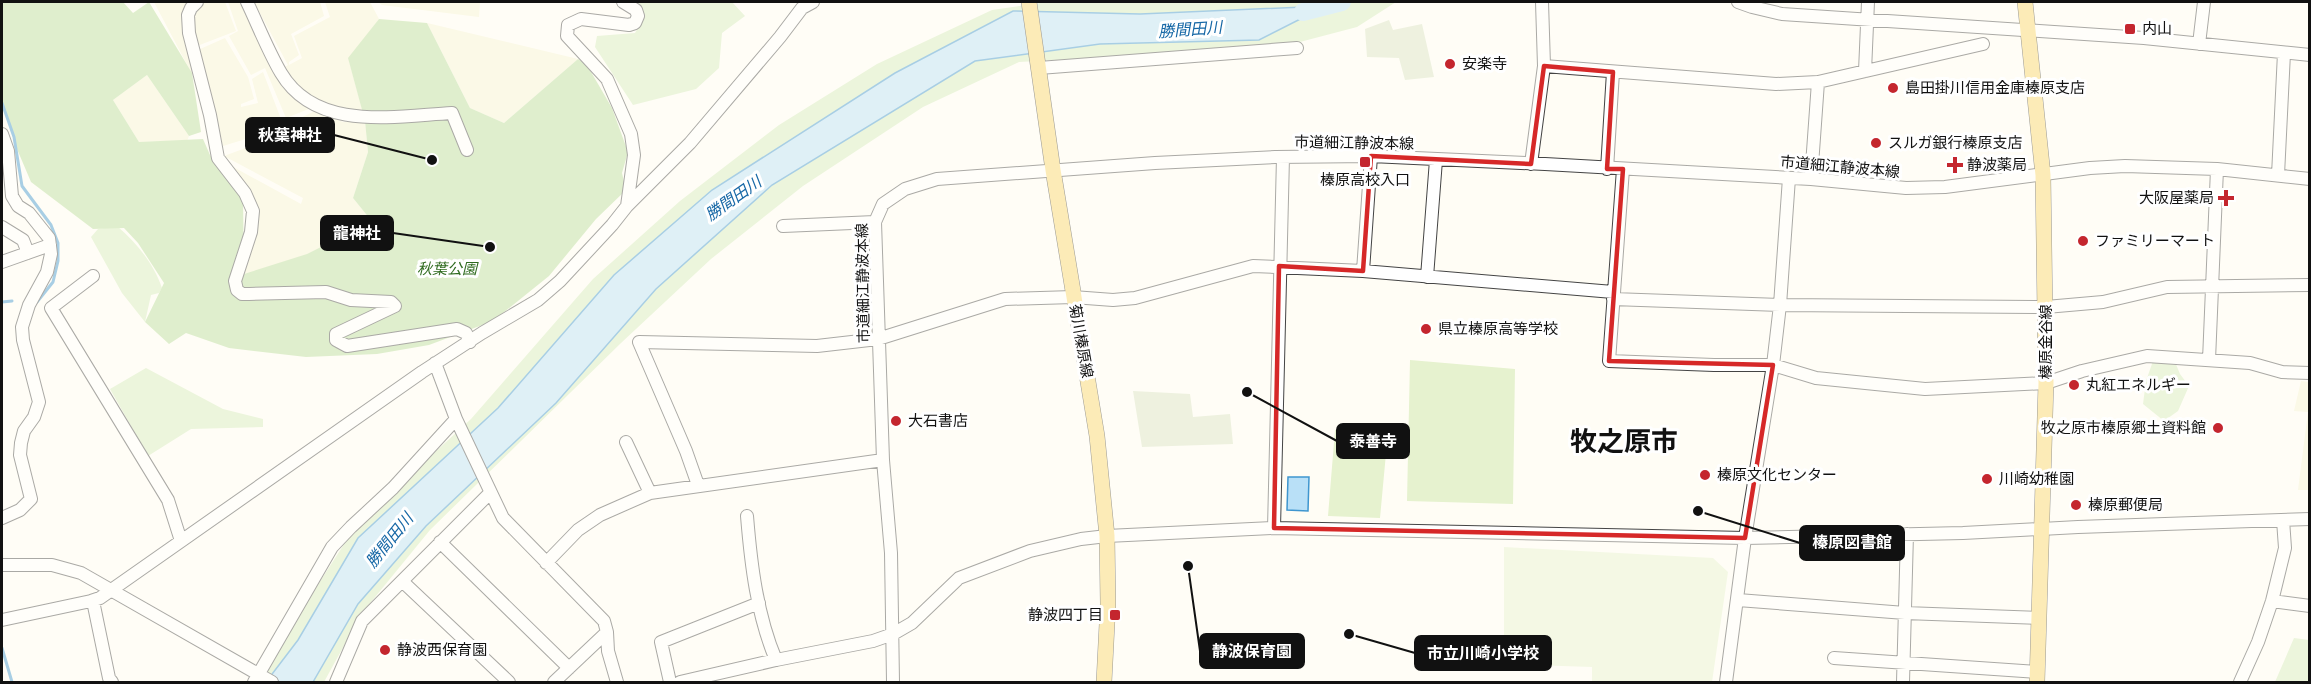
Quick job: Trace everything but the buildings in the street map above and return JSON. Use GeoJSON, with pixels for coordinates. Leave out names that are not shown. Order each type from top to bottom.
{"type":"FeatureCollection","features":[{"type":"Feature","properties":{"kind":"main road","name":"菊川榛原線"},"geometry":{"type":"LineString","coordinates":[[1029,2],[1053,170],[1097,436],[1107,536],[1108,604],[1104,682]]}},
{"type":"Feature","properties":{"kind":"main road","name":"榛原金谷線"},"geometry":{"type":"LineString","coordinates":[[2025,2],[2043,175],[2046,307],[2046,383],[2037,677]]}},
{"type":"Feature","properties":{"kind":"street"},"geometry":{"type":"LineString","coordinates":[[197,2],[188,15],[189,33],[210,115],[218,158],[245,193],[253,211],[251,232],[235,281],[237,290],[242,294],[326,292],[351,300],[391,302],[395,306],[336,334],[336,340],[347,346],[457,329],[466,333],[470,342]]}},
{"type":"Feature","properties":{"kind":"street"},"geometry":{"type":"LineString","coordinates":[[247,2],[282,74],[298,93],[311,103],[330,112],[353,116],[452,113],[467,150]]}},
{"type":"Feature","properties":{"kind":"street"},"geometry":{"type":"LineString","coordinates":[[623,2],[636,10],[638,16],[634,23],[629,25],[581,19],[568,25],[567,36],[607,79],[630,134],[634,155],[627,206]]}},
{"type":"Feature","properties":{"kind":"street"},"geometry":{"type":"LineString","coordinates":[[2,620],[93,600],[110,590],[435,363],[538,300],[560,280],[627,206],[690,143],[802,8],[813,2]]}},
{"type":"Feature","properties":{"kind":"street"},"geometry":{"type":"LineString","coordinates":[[1531,164],[1544,66],[1542,2]]}},
{"type":"Feature","properties":{"kind":"street"},"geometry":{"type":"LineString","coordinates":[[1738,2],[1782,14],[2029,30],[2310,55]]}},
{"type":"Feature","properties":{"kind":"street"},"geometry":{"type":"LineString","coordinates":[[1865,71],[1868,2]]}},
{"type":"Feature","properties":{"kind":"street"},"geometry":{"type":"LineString","coordinates":[[2199,44],[2204,2]]}},
{"type":"Feature","properties":{"kind":"street"},"geometry":{"type":"LineString","coordinates":[[1544,66],[1776,84],[1818,82],[1983,44]]}},
{"type":"Feature","properties":{"kind":"street"},"geometry":{"type":"LineString","coordinates":[[1040,68],[1297,48]]}},
{"type":"Feature","properties":{"kind":"street"},"geometry":{"type":"LineString","coordinates":[[2278,174],[2284,52]]}},
{"type":"Feature","properties":{"kind":"street"},"geometry":{"type":"LineString","coordinates":[[1607,169],[1613,72]]}},
{"type":"Feature","properties":{"kind":"street"},"geometry":{"type":"LineString","coordinates":[[1811,179],[1818,82]]}},
{"type":"Feature","properties":{"kind":"street"},"geometry":{"type":"LineString","coordinates":[[2,135],[8,151],[12,196],[18,206],[29,213],[49,238],[51,254],[47,272],[29,305],[22,327],[23,340],[39,402],[21,442],[20,455],[31,498],[20,510],[2,518]]}},
{"type":"Feature","properties":{"kind":"street"},"geometry":{"type":"LineString","coordinates":[[1363,271],[1371,156]]}},
{"type":"Feature","properties":{"kind":"street","name":"市道細江静波本線"},"geometry":{"type":"LineString","coordinates":[[893,682],[891,553],[883,460],[875,222],[883,204],[905,189],[920,183],[960,177],[1053,170],[1283,157],[1371,156],[1811,179],[1906,188],[1945,187],[2125,166],[2217,169],[2310,179]]}},
{"type":"Feature","properties":{"kind":"street"},"geometry":{"type":"LineString","coordinates":[[1274,528],[1283,157]]}},
{"type":"Feature","properties":{"kind":"street"},"geometry":{"type":"LineString","coordinates":[[1427,277],[1436,160]]}},
{"type":"Feature","properties":{"kind":"street"},"geometry":{"type":"LineString","coordinates":[[2209,360],[2217,169]]}},
{"type":"Feature","properties":{"kind":"street"},"geometry":{"type":"LineString","coordinates":[[1623,170],[1609,361],[1773,365],[1816,378],[1925,389],[2046,383],[2082,371],[2146,356],[2250,363],[2282,372],[2310,373]]}},
{"type":"Feature","properties":{"kind":"street"},"geometry":{"type":"LineString","coordinates":[[1726,682],[1745,538],[1773,365],[1780,305],[1789,178]]}},
{"type":"Feature","properties":{"kind":"street"},"geometry":{"type":"LineString","coordinates":[[783,226],[875,222]]}},
{"type":"Feature","properties":{"kind":"street"},"geometry":{"type":"LineString","coordinates":[[2,227],[23,240],[28,253]]}},
{"type":"Feature","properties":{"kind":"street"},"geometry":{"type":"LineString","coordinates":[[2,262],[50,245]]}},
{"type":"Feature","properties":{"kind":"street"},"geometry":{"type":"LineString","coordinates":[[698,486],[686,451],[639,342],[817,346],[878,339],[1005,299],[1073,297],[1113,300],[1135,298],[1253,266],[1363,271],[1613,295],[1780,305],[2046,307],[2103,302],[2167,287],[2310,285]]}},
{"type":"Feature","properties":{"kind":"street"},"geometry":{"type":"LineString","coordinates":[[93,276],[51,308],[168,500],[181,541]]}},
{"type":"Feature","properties":{"kind":"street"},"geometry":{"type":"LineString","coordinates":[[435,363],[456,419],[503,518],[604,621],[608,651],[617,682]]}},
{"type":"Feature","properties":{"kind":"street"},"geometry":{"type":"LineString","coordinates":[[257,679],[332,548],[393,488],[456,419]]}},
{"type":"Feature","properties":{"kind":"street"},"geometry":{"type":"LineString","coordinates":[[626,442],[650,493]]}},
{"type":"Feature","properties":{"kind":"street"},"geometry":{"type":"LineString","coordinates":[[546,563],[578,530],[600,515],[650,493],[883,460]]}},
{"type":"Feature","properties":{"kind":"street"},"geometry":{"type":"LineString","coordinates":[[336,682],[363,621],[489,491]]}},
{"type":"Feature","properties":{"kind":"street"},"geometry":{"type":"LineString","coordinates":[[747,516],[750,552],[764,631],[776,660]]}},
{"type":"Feature","properties":{"kind":"street"},"geometry":{"type":"LineString","coordinates":[[680,682],[873,641],[893,634],[912,623],[959,578],[1030,551],[1081,539],[1107,536],[1274,528],[1745,538],[2042,530],[2310,519]]}},
{"type":"Feature","properties":{"kind":"street"},"geometry":{"type":"LineString","coordinates":[[2240,682],[2258,642],[2272,601],[2285,548],[2283,520]]}},
{"type":"Feature","properties":{"kind":"street"},"geometry":{"type":"LineString","coordinates":[[1903,682],[1907,534]]}},
{"type":"Feature","properties":{"kind":"street"},"geometry":{"type":"LineString","coordinates":[[440,542],[569,668]]}},
{"type":"Feature","properties":{"kind":"street"},"geometry":{"type":"LineString","coordinates":[[2,565],[52,564],[81,573],[257,679],[272,682]]}},
{"type":"Feature","properties":{"kind":"street"},"geometry":{"type":"LineString","coordinates":[[402,581],[509,682]]}},
{"type":"Feature","properties":{"kind":"street"},"geometry":{"type":"LineString","coordinates":[[93,600],[109,678],[112,682]]}},
{"type":"Feature","properties":{"kind":"street"},"geometry":{"type":"LineString","coordinates":[[1738,600],[1905,613],[2039,618]]}},
{"type":"Feature","properties":{"kind":"street"},"geometry":{"type":"LineString","coordinates":[[2272,601],[2310,606]]}},
{"type":"Feature","properties":{"kind":"street"},"geometry":{"type":"LineString","coordinates":[[670,682],[661,642],[759,603]]}},
{"type":"Feature","properties":{"kind":"street"},"geometry":{"type":"LineString","coordinates":[[554,682],[607,632]]}},
{"type":"Feature","properties":{"kind":"street"},"geometry":{"type":"LineString","coordinates":[[1834,658],[2037,677]]}},
{"type":"Feature","properties":{"kind":"highlighted area"},"geometry":{"type":"Polygon","coordinates":[[[1544,66],[1613,72],[1607,169],[1623,169],[1609,361],[1773,365],[1745,538],[1274,528],[1279,266],[1363,271],[1371,156],[1531,164],[1544,66]]]}},
{"type":"Feature","properties":{"kind":"shaded area"},"geometry":{"type":"Polygon","coordinates":[[[154,2],[190,2],[184,35],[193,76],[154,2]]]}},
{"type":"Feature","properties":{"kind":"shaded area"},"geometry":{"type":"Polygon","coordinates":[[[203,2],[225,2],[236,31],[197,46],[191,19],[203,2]]]}},
{"type":"Feature","properties":{"kind":"shaded area"},"geometry":{"type":"Polygon","coordinates":[[[228,2],[244,2],[263,38],[311,108],[286,118],[265,68],[251,75],[229,36],[238,31],[228,2]]]}},
{"type":"Feature","properties":{"kind":"shaded area"},"geometry":{"type":"Polygon","coordinates":[[[254,2],[320,2],[324,16],[291,34],[299,55],[289,62],[289,65],[302,58],[294,36],[330,17],[325,2],[370,2],[379,19],[349,61],[363,113],[324,106],[295,84],[285,67],[288,65],[254,2]]]}},
{"type":"Feature","properties":{"kind":"shaded area"},"geometry":{"type":"Polygon","coordinates":[[[378,2],[480,2],[479,17],[382,5],[378,2]]]}},
{"type":"Feature","properties":{"kind":"shaded area"},"geometry":{"type":"Polygon","coordinates":[[[427,23],[578,59],[504,123],[470,108],[427,23]]]}},
{"type":"Feature","properties":{"kind":"shaded area"},"geometry":{"type":"Polygon","coordinates":[[[225,38],[248,77],[254,99],[241,104],[241,107],[258,103],[252,79],[263,72],[284,127],[223,146],[198,50],[225,38]]]}},
{"type":"Feature","properties":{"kind":"shaded area"},"geometry":{"type":"Polygon","coordinates":[[[147,75],[189,136],[187,141],[139,142],[113,100],[147,75]]]}},
{"type":"Feature","properties":{"kind":"shaded area"},"geometry":{"type":"Polygon","coordinates":[[[315,111],[343,122],[365,121],[368,152],[353,198],[374,224],[361,238],[337,240],[280,267],[244,274],[250,257],[258,216],[226,163],[301,204],[303,198],[224,156],[290,132],[288,124],[315,111]]]}},
{"type":"Feature","properties":{"kind":"shaded area"},"geometry":{"type":"Polygon","coordinates":[[[2301,381],[2309,382],[2309,490],[2298,490],[2308,412],[2294,411],[2301,381]]]}},
{"type":"Feature","properties":{"kind":"green space","name":"秋葉公園"},"geometry":{"type":"Polygon","coordinates":[[[2,2],[123,2],[133,13],[149,2],[192,73],[201,132],[189,136],[147,75],[113,100],[139,142],[203,139],[210,155],[243,198],[244,274],[307,254],[337,239],[361,238],[374,227],[353,198],[368,152],[365,121],[348,58],[379,19],[427,23],[470,108],[504,123],[578,59],[587,65],[612,108],[628,152],[622,173],[626,190],[596,219],[549,276],[493,321],[429,345],[377,354],[306,357],[229,348],[186,333],[169,344],[145,322],[164,283],[138,243],[124,228],[93,229],[31,182],[2,103],[2,2]]]}},
{"type":"Feature","properties":{"kind":"green space"},"geometry":{"type":"Polygon","coordinates":[[[630,2],[732,2],[745,16],[722,33],[719,68],[696,89],[633,105],[595,47],[597,36],[635,33],[645,15],[630,2]]]}},
{"type":"Feature","properties":{"kind":"green space"},"geometry":{"type":"Polygon","coordinates":[[[1047,2],[1396,2],[1357,27],[1277,48],[1019,62],[923,107],[803,186],[711,259],[621,343],[430,530],[362,613],[324,682],[260,682],[310,597],[357,524],[471,419],[593,279],[680,201],[779,125],[877,64],[992,10],[1047,2]]]}},
{"type":"Feature","properties":{"kind":"green space"},"geometry":{"type":"Polygon","coordinates":[[[1389,20],[1393,30],[1422,24],[1434,77],[1405,80],[1399,58],[1367,57],[1365,29],[1389,20]]]}},
{"type":"Feature","properties":{"kind":"green space"},"geometry":{"type":"Polygon","coordinates":[[[117,226],[144,254],[162,288],[159,293],[151,295],[145,322],[122,293],[91,237],[98,229],[117,226]]]}},
{"type":"Feature","properties":{"kind":"green space"},"geometry":{"type":"Polygon","coordinates":[[[1410,360],[1515,369],[1513,504],[1407,501],[1410,360]]]}},
{"type":"Feature","properties":{"kind":"green space"},"geometry":{"type":"Polygon","coordinates":[[[2153,361],[2175,362],[2189,386],[2178,411],[2164,421],[2143,404],[2146,381],[2153,361]]]}},
{"type":"Feature","properties":{"kind":"green space"},"geometry":{"type":"Polygon","coordinates":[[[146,368],[223,409],[263,419],[263,427],[191,429],[148,456],[110,389],[146,368]]]}},
{"type":"Feature","properties":{"kind":"green space"},"geometry":{"type":"Polygon","coordinates":[[[1133,391],[1190,394],[1193,417],[1230,414],[1233,444],[1142,447],[1133,391]]]}},
{"type":"Feature","properties":{"kind":"green space"},"geometry":{"type":"Polygon","coordinates":[[[1335,430],[1388,432],[1380,518],[1328,516],[1335,430]]]}},
{"type":"Feature","properties":{"kind":"green space"},"geometry":{"type":"Polygon","coordinates":[[[1504,547],[1713,558],[1728,572],[1712,682],[1592,682],[1592,667],[1504,664],[1504,547]]]}},
{"type":"Feature","properties":{"kind":"green space"},"geometry":{"type":"Polygon","coordinates":[[[2294,638],[2309,640],[2309,682],[2275,682],[2294,638]]]}},
{"type":"Feature","properties":{"kind":"water"},"geometry":{"type":"Polygon","coordinates":[[[1326,6],[1259,40],[1100,44],[975,61],[772,185],[656,289],[556,403],[426,526],[358,604],[313,682],[266,682],[298,640],[358,538],[498,408],[614,275],[712,190],[895,73],[1013,11],[1140,14],[1326,6]]]}},
{"type":"Feature","properties":{"kind":"water"},"geometry":{"type":"Polygon","coordinates":[[[1288,477],[1309,477],[1308,511],[1287,510],[1288,477]]]}},
{"type":"Feature","properties":{"kind":"waterway","name":"勝間田川"},"geometry":{"type":"LineString","coordinates":[[1303,12],[1342,2]]}},
{"type":"Feature","properties":{"kind":"waterway"},"geometry":{"type":"LineString","coordinates":[[2,103],[14,137],[22,186],[51,225],[58,243],[58,261],[53,282],[37,302]]}},
{"type":"Feature","properties":{"kind":"waterway"},"geometry":{"type":"LineString","coordinates":[[2,302],[12,301]]}},
{"type":"Feature","properties":{"kind":"waterway"},"geometry":{"type":"LineString","coordinates":[[2,648],[12,682]]}},
{"type":"Feature","properties":{"kind":"place","name":"内山"},"geometry":{"type":"Point","coordinates":[2130,29]}},
{"type":"Feature","properties":{"kind":"place","name":"安楽寺"},"geometry":{"type":"Point","coordinates":[1450,64]}},
{"type":"Feature","properties":{"kind":"place","name":"島田掛川信用金庫榛原支店"},"geometry":{"type":"Point","coordinates":[1893,88]}},
{"type":"Feature","properties":{"kind":"place","name":"スルガ銀行榛原支店"},"geometry":{"type":"Point","coordinates":[1876,143]}},
{"type":"Feature","properties":{"kind":"place","name":"秋葉神社"},"geometry":{"type":"Point","coordinates":[432,160]}},
{"type":"Feature","properties":{"kind":"place","name":"榛原高校入口"},"geometry":{"type":"Point","coordinates":[1365,162]}},
{"type":"Feature","properties":{"kind":"place","name":"静波薬局"},"geometry":{"type":"Point","coordinates":[1955,165]}},
{"type":"Feature","properties":{"kind":"place","name":"大阪屋薬局"},"geometry":{"type":"Point","coordinates":[2226,198]}},
{"type":"Feature","properties":{"kind":"place","name":"ファミリーマート"},"geometry":{"type":"Point","coordinates":[2083,241]}},
{"type":"Feature","properties":{"kind":"place","name":"龍神社"},"geometry":{"type":"Point","coordinates":[490,247]}},
{"type":"Feature","properties":{"kind":"place","name":"県立榛原高等学校"},"geometry":{"type":"Point","coordinates":[1426,329]}},
{"type":"Feature","properties":{"kind":"place","name":"丸紅エネルギー"},"geometry":{"type":"Point","coordinates":[2074,385]}},
{"type":"Feature","properties":{"kind":"place","name":"泰善寺"},"geometry":{"type":"Point","coordinates":[1247,392]}},
{"type":"Feature","properties":{"kind":"place","name":"大石書店"},"geometry":{"type":"Point","coordinates":[896,421]}},
{"type":"Feature","properties":{"kind":"place","name":"牧之原市榛原郷土資料館"},"geometry":{"type":"Point","coordinates":[2218,428]}},
{"type":"Feature","properties":{"kind":"place","name":"榛原文化センター"},"geometry":{"type":"Point","coordinates":[1705,475]}},
{"type":"Feature","properties":{"kind":"place","name":"川崎幼稚園"},"geometry":{"type":"Point","coordinates":[1987,479]}},
{"type":"Feature","properties":{"kind":"place","name":"榛原郵便局"},"geometry":{"type":"Point","coordinates":[2076,505]}},
{"type":"Feature","properties":{"kind":"place","name":"榛原図書館"},"geometry":{"type":"Point","coordinates":[1698,511]}},
{"type":"Feature","properties":{"kind":"place","name":"静波保育園"},"geometry":{"type":"Point","coordinates":[1188,566]}},
{"type":"Feature","properties":{"kind":"place","name":"静波四丁目"},"geometry":{"type":"Point","coordinates":[1115,615]}},
{"type":"Feature","properties":{"kind":"place","name":"市立川崎小学校"},"geometry":{"type":"Point","coordinates":[1349,634]}},
{"type":"Feature","properties":{"kind":"place","name":"静波西保育園"},"geometry":{"type":"Point","coordinates":[385,650]}},
{"type":"Feature","properties":{"kind":"district","name":"牧之原市"},"geometry":{"type":"Point","coordinates":[1624,442]}}]}
